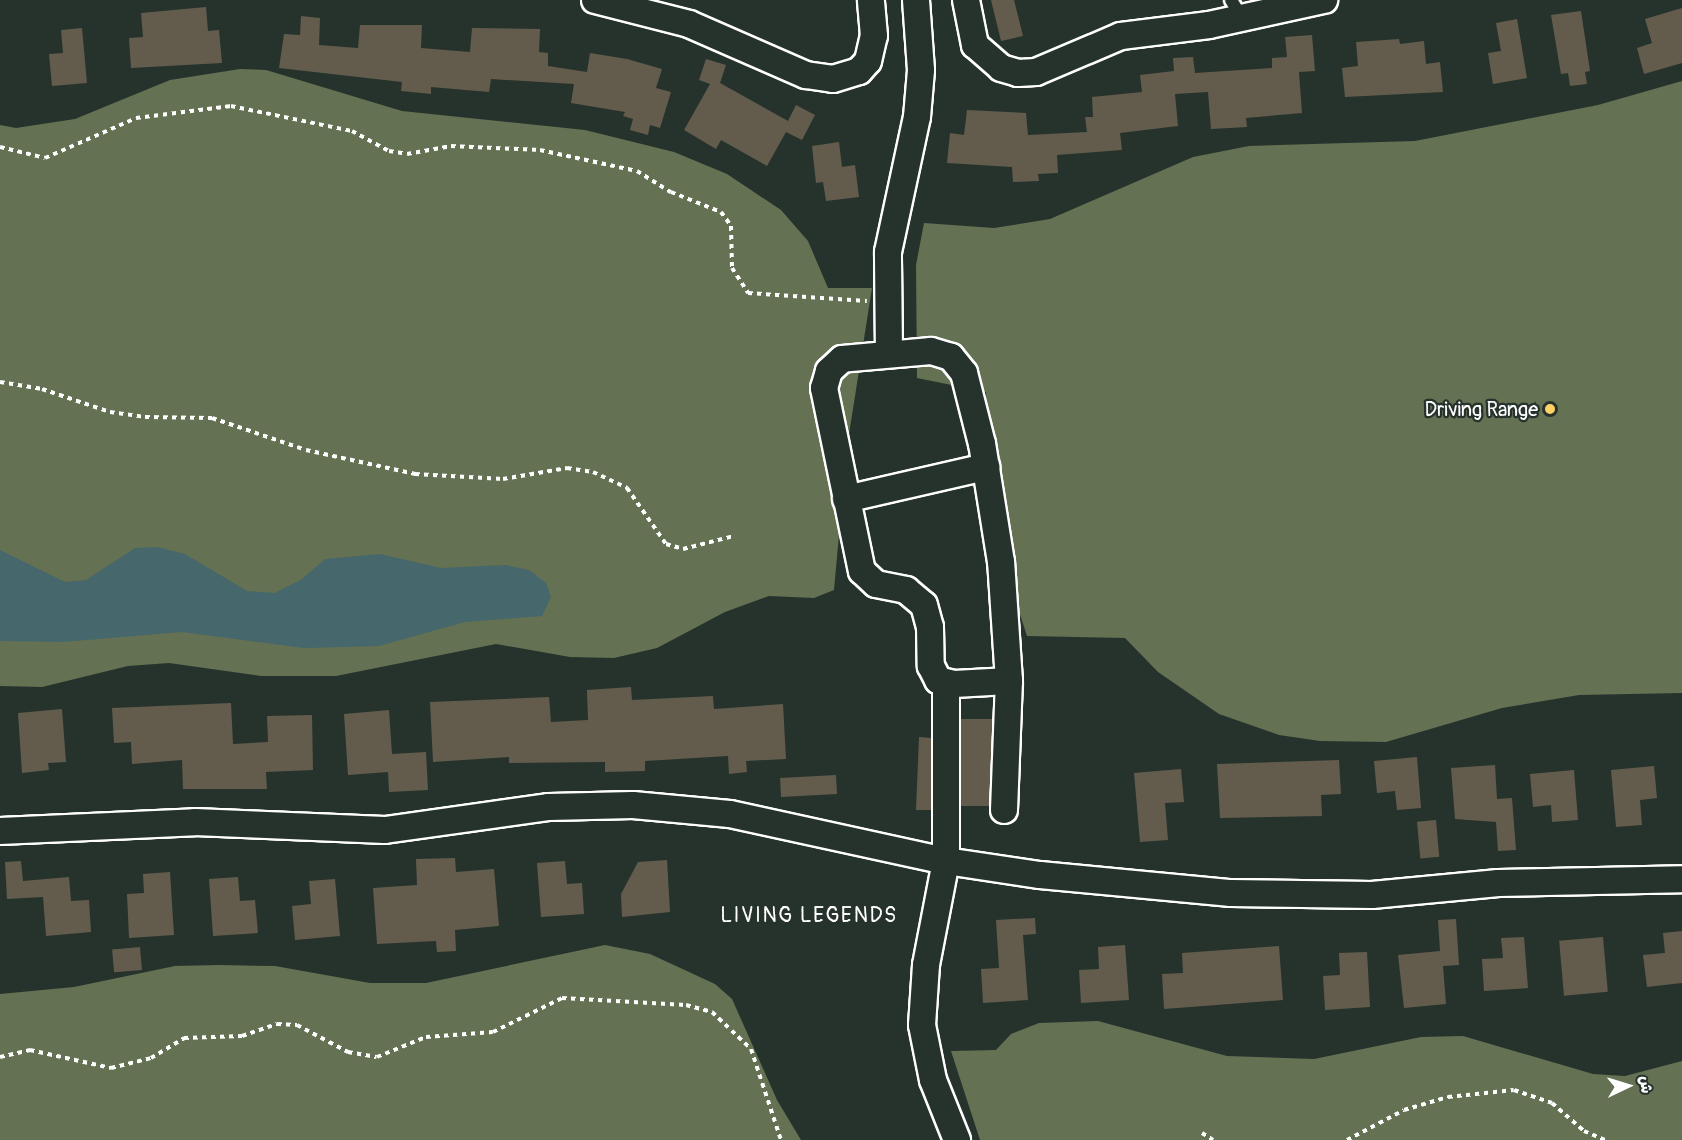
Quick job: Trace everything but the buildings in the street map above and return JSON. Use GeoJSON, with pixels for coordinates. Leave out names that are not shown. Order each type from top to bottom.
{"type":"FeatureCollection","features":[{"type":"Feature","properties":{"kind":"street"},"geometry":{"type":"LineString","coordinates":[[595,0],[689,24],[806,75],[833,79],[859,71],[868,61],[874,36],[871,0]]}},
{"type":"Feature","properties":{"kind":"street"},"geometry":{"type":"LineString","coordinates":[[889,354],[887,302],[891,228],[917,117],[921,70],[916,0]]}},
{"type":"Feature","properties":{"kind":"street"},"geometry":{"type":"LineString","coordinates":[[966,0],[975,45],[993,63],[1018,73],[1036,72],[1122,36],[1237,9],[1324,0]]}},
{"type":"Feature","properties":{"kind":"street"},"geometry":{"type":"LineString","coordinates":[[1004,810],[1009,681],[1001,562],[986,467],[959,364],[932,351],[842,359],[826,379],[846,500],[862,571],[876,584],[906,590],[924,605],[933,673],[946,683],[1009,681]]}},
{"type":"Feature","properties":{"kind":"street"},"geometry":{"type":"LineString","coordinates":[[846,500],[986,467]]}},
{"type":"Feature","properties":{"kind":"street"},"geometry":{"type":"LineString","coordinates":[[946,683],[946,861],[926,965],[922,1025],[933,1080],[957,1140]]}},
{"type":"Feature","properties":{"kind":"street"},"geometry":{"type":"LineString","coordinates":[[0,831],[184,822],[384,830],[549,807],[633,805],[730,814],[946,861],[1136,886],[1302,896],[1498,883],[1682,879]]}},
{"type":"Feature","properties":{"kind":"path"},"geometry":{"type":"LineString","coordinates":[[0,147],[45,158],[136,118],[231,106],[352,131],[389,151],[407,154],[451,146],[540,150],[637,171],[671,192],[721,212],[732,226],[735,276],[748,294],[887,302]]}},
{"type":"Feature","properties":{"kind":"path"},"geometry":{"type":"LineString","coordinates":[[0,382],[42,388],[122,414],[212,418],[306,450],[415,474],[504,479],[567,468],[593,472],[627,488],[666,544],[683,549],[734,536]]}},
{"type":"Feature","properties":{"kind":"path"},"geometry":{"type":"LineString","coordinates":[[0,1057],[30,1050],[111,1068],[150,1058],[184,1038],[242,1036],[277,1024],[297,1025],[348,1052],[377,1058],[426,1036],[493,1032],[562,998],[686,1005],[712,1012],[734,1028],[752,1049],[781,1140]]}},
{"type":"Feature","properties":{"kind":"path"},"geometry":{"type":"LineString","coordinates":[[1347,1140],[1404,1110],[1448,1097],[1514,1090],[1552,1103],[1584,1131],[1605,1140]]}},
{"type":"Feature","properties":{"kind":"path"},"geometry":{"type":"LineString","coordinates":[[1202,1133],[1213,1140]]}},
{"type":"Feature","properties":{"kind":"green space"},"geometry":{"type":"Polygon","coordinates":[[[240,69],[266,70],[402,111],[585,130],[674,152],[727,174],[781,210],[808,241],[828,288],[872,288],[847,447],[834,590],[814,598],[769,596],[725,612],[657,648],[614,658],[570,657],[496,644],[336,676],[261,676],[169,663],[128,666],[42,687],[0,686],[0,125],[16,128],[75,119],[170,80],[240,69]]]}},
{"type":"Feature","properties":{"kind":"green space"},"geometry":{"type":"Polygon","coordinates":[[[1682,81],[1682,693],[1579,695],[1502,708],[1386,742],[1320,741],[1279,735],[1219,714],[1158,672],[1125,638],[1027,636],[1002,559],[988,476],[986,392],[917,378],[916,265],[924,223],[994,228],[1050,219],[1193,157],[1249,146],[1415,141],[1598,105],[1682,81]]]}},
{"type":"Feature","properties":{"kind":"green space"},"geometry":{"type":"Polygon","coordinates":[[[605,945],[650,954],[715,984],[732,999],[777,1100],[801,1140],[0,1140],[0,994],[74,987],[175,966],[275,966],[370,983],[426,983],[605,945]]]}},
{"type":"Feature","properties":{"kind":"green space"},"geometry":{"type":"Polygon","coordinates":[[[1098,1021],[1227,1056],[1314,1059],[1421,1037],[1463,1036],[1593,1074],[1625,1076],[1682,1061],[1682,1140],[980,1140],[951,1051],[996,1050],[1011,1034],[1039,1023],[1098,1021]]]}},
{"type":"Feature","properties":{"kind":"water"},"geometry":{"type":"Polygon","coordinates":[[[158,547],[185,554],[247,591],[275,593],[302,579],[325,559],[380,554],[441,568],[505,565],[529,570],[546,583],[551,597],[542,616],[465,622],[379,646],[304,648],[182,632],[63,642],[0,641],[0,550],[65,582],[86,580],[135,548],[158,547]]]}},
{"type":"Feature","properties":{"kind":"place","name":"Driving Range"},"geometry":{"type":"Point","coordinates":[1550,409]}},
{"type":"Feature","properties":{"kind":"district","name":"LIVING LEGENDS"},"geometry":{"type":"Point","coordinates":[809,916]}}]}
